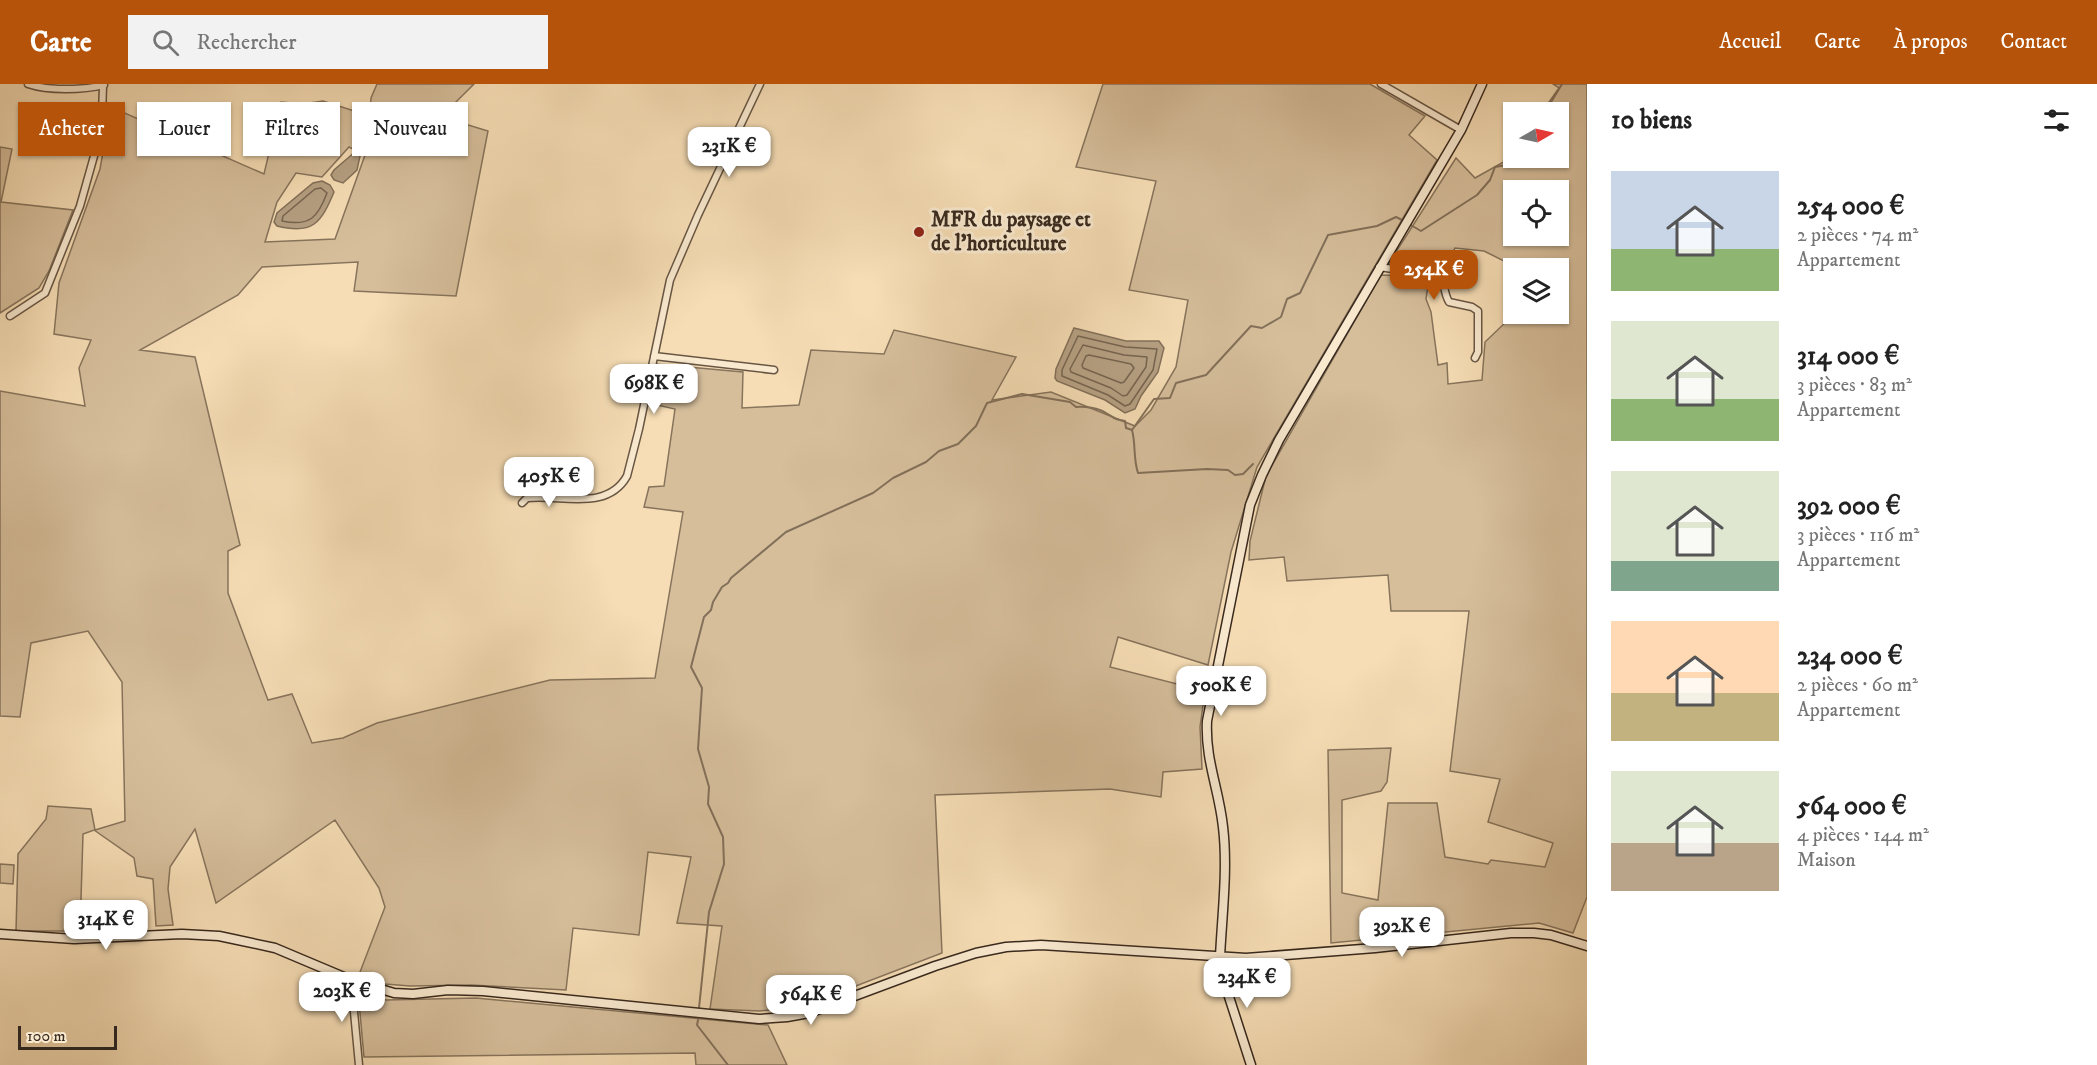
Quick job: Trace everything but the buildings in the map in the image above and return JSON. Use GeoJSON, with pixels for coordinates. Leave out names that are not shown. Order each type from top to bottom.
{"type":"FeatureCollection","features":[{"type":"Feature","properties":{"kind":"street"},"geometry":{"type":"LineString","coordinates":[[10,316],[45,293],[83,195],[96,149],[105,85],[77,88],[37,87],[28,84]]}},
{"type":"Feature","properties":{"kind":"street"},"geometry":{"type":"LineString","coordinates":[[522,503],[527,498],[544,496],[598,498],[619,488],[627,476],[670,280],[760,84]]}},
{"type":"Feature","properties":{"kind":"street"},"geometry":{"type":"LineString","coordinates":[[1381,84],[1461,130]]}},
{"type":"Feature","properties":{"kind":"street"},"geometry":{"type":"LineString","coordinates":[[1251,1065],[1221,972],[1224,830],[1206,739],[1207,721],[1250,505],[1279,440],[1461,130],[1482,84]]}},
{"type":"Feature","properties":{"kind":"street"},"geometry":{"type":"LineString","coordinates":[[1379,267],[1439,271],[1449,303],[1472,306],[1478,311],[1478,352],[1474,358]]}},
{"type":"Feature","properties":{"kind":"street"},"geometry":{"type":"LineString","coordinates":[[654,356],[774,370]]}},
{"type":"Feature","properties":{"kind":"street"},"geometry":{"type":"LineString","coordinates":[[0,934],[74,939],[182,934],[219,936],[275,948],[351,980],[394,993],[413,994],[448,990],[483,992],[759,1020],[809,1013],[935,966],[976,953],[1006,947],[1041,945],[1220,957],[1279,956],[1511,933],[1551,935],[1587,946]]}},
{"type":"Feature","properties":{"kind":"street"},"geometry":{"type":"LineString","coordinates":[[351,980],[358,1065]]}},
{"type":"Feature","properties":{"kind":"shaded area"},"geometry":{"type":"Polygon","coordinates":[[[377,84],[474,84],[456,102],[371,102],[377,84]]]}},
{"type":"Feature","properties":{"kind":"shaded area"},"geometry":{"type":"Polygon","coordinates":[[[1103,84],[1370,84],[1425,116],[1409,135],[1437,160],[1257,467],[1231,552],[1208,665],[1118,637],[1110,667],[1205,691],[1200,727],[1202,769],[1163,772],[1161,797],[1110,789],[935,795],[942,953],[801,1007],[760,1011],[710,1009],[722,926],[677,923],[691,857],[648,852],[639,935],[573,928],[566,990],[471,985],[385,984],[360,972],[385,907],[379,888],[335,820],[216,903],[195,829],[170,867],[168,889],[173,925],[156,926],[153,879],[137,876],[134,858],[94,830],[83,834],[80,931],[16,931],[18,854],[46,819],[48,806],[91,809],[95,830],[125,821],[122,682],[88,631],[31,643],[20,717],[0,716],[0,391],[85,406],[79,368],[91,340],[54,334],[59,283],[100,169],[102,156],[125,156],[125,113],[137,118],[137,156],[223,156],[264,174],[268,156],[340,156],[340,106],[352,110],[352,148],[349,147],[322,177],[296,173],[277,202],[265,242],[335,239],[365,156],[468,156],[468,125],[488,131],[456,296],[354,291],[358,262],[262,267],[238,295],[140,350],[195,357],[240,545],[228,551],[228,593],[268,700],[292,694],[312,743],[343,738],[377,723],[550,680],[655,678],[683,512],[644,507],[649,487],[664,486],[675,409],[648,403],[655,364],[743,372],[742,408],[799,405],[811,350],[884,354],[894,330],[1016,357],[992,400],[1051,392],[1135,426],[1151,410],[1176,367],[1188,300],[1129,290],[1156,181],[1076,167],[1103,84]]]}},
{"type":"Feature","properties":{"kind":"shaded area"},"geometry":{"type":"Polygon","coordinates":[[[1553,84],[1587,84],[1587,897],[1573,933],[1539,923],[1331,943],[1328,750],[1391,748],[1387,782],[1381,791],[1342,800],[1342,893],[1378,900],[1388,803],[1437,803],[1445,857],[1488,864],[1491,860],[1545,867],[1553,843],[1488,822],[1500,779],[1450,771],[1469,611],[1391,611],[1388,575],[1287,581],[1284,557],[1249,560],[1250,541],[1266,476],[1381,275],[1436,277],[1438,284],[1428,286],[1426,299],[1431,312],[1438,365],[1447,363],[1448,384],[1482,380],[1485,342],[1504,324],[1569,324],[1569,258],[1503,258],[1503,260],[1484,251],[1455,248],[1448,263],[1389,263],[1456,158],[1475,178],[1503,162],[1503,168],[1569,168],[1569,102],[1549,102],[1559,88],[1553,84]]]}},
{"type":"Feature","properties":{"kind":"shaded area"},"geometry":{"type":"Polygon","coordinates":[[[0,147],[12,149],[1,202],[73,210],[49,271],[39,288],[0,313],[0,147]]]}},
{"type":"Feature","properties":{"kind":"shaded area"},"geometry":{"type":"Polygon","coordinates":[[[0,864],[14,865],[13,884],[0,883],[0,864]]]}},
{"type":"Feature","properties":{"kind":"shaded area"},"geometry":{"type":"Polygon","coordinates":[[[358,991],[386,1000],[476,998],[768,1025],[787,1065],[696,1065],[695,1053],[364,1057],[358,991]]]}},
{"type":"Feature","properties":{"kind":"water"},"geometry":{"type":"Polygon","coordinates":[[[352,155],[360,156],[357,170],[343,183],[334,180],[331,175],[352,155]]]}},
{"type":"Feature","properties":{"kind":"water"},"geometry":{"type":"Polygon","coordinates":[[[322,181],[330,185],[334,192],[320,219],[314,224],[299,229],[277,226],[274,222],[277,213],[313,183],[322,181]]]}},
{"type":"Feature","properties":{"kind":"water"},"geometry":{"type":"Polygon","coordinates":[[[1074,328],[1126,341],[1159,341],[1164,348],[1158,372],[1135,409],[1125,413],[1105,400],[1057,381],[1056,369],[1074,328]]]}},
{"type":"Feature","properties":{"kind":"waterway"},"geometry":{"type":"LineString","coordinates":[[1551,102],[1562,84]]}},
{"type":"Feature","properties":{"kind":"waterway"},"geometry":{"type":"LineString","coordinates":[[1409,224],[1421,231],[1477,195],[1490,180],[1495,167],[1503,166]]}},
{"type":"Feature","properties":{"kind":"waterway"},"geometry":{"type":"LineString","coordinates":[[1132,430],[1154,399],[1170,398],[1176,383],[1206,375],[1251,326],[1262,328],[1281,317],[1287,299],[1300,293],[1328,235],[1377,226],[1396,217],[1404,221]]}},
{"type":"Feature","properties":{"kind":"waterway"},"geometry":{"type":"LineString","coordinates":[[699,1008],[709,912],[724,864],[723,837],[708,804],[709,787],[698,749],[702,688],[691,667],[704,617],[711,610],[722,587],[731,578],[786,532],[873,493],[893,478],[926,462],[939,451],[958,444],[976,426],[987,403],[1022,394],[1070,402],[1076,407],[1096,409],[1125,421],[1126,428],[1132,430],[1138,473],[1207,469],[1228,470],[1235,475],[1243,474],[1253,464]]}},
{"type":"Feature","properties":{"kind":"waterway"},"geometry":{"type":"LineString","coordinates":[[698,1020],[697,1025],[728,1065]]}},
{"type":"Feature","properties":{"kind":"place","name":"MFR du paysage et de l'horticulture"},"geometry":{"type":"Point","coordinates":[919,232]}}]}
